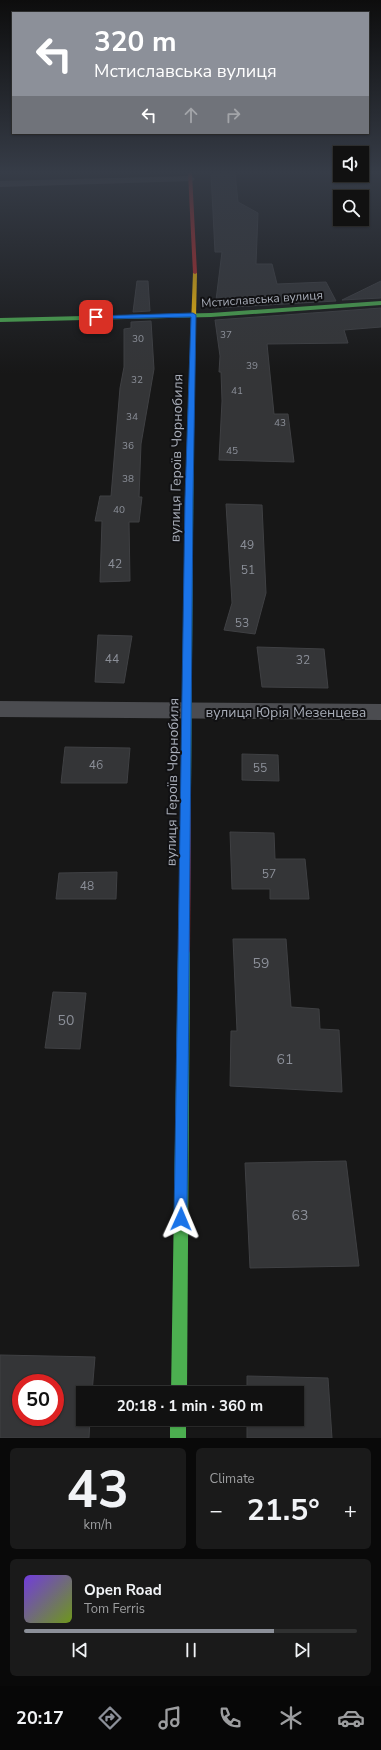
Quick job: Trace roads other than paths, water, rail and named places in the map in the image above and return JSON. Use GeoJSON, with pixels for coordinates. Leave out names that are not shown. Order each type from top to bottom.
{"type":"FeatureCollection","features":[{"type":"Feature","properties":{"kind":"main road","name":"вулиця Героїв Чорнобиля"},"geometry":{"type":"LineString","coordinates":[[178,1386],[193,315],[195,276],[193,240]]}},
{"type":"Feature","properties":{"kind":"main road","name":"Мстиславська вулиця"},"geometry":{"type":"LineString","coordinates":[[0,320],[193,315],[381,303]]}},
{"type":"Feature","properties":{"kind":"main road"},"geometry":{"type":"LineString","coordinates":[[178,1426],[178,1438]]}},
{"type":"Feature","properties":{"kind":"street","name":"вулиця Юрія Мезенцева"},"geometry":{"type":"LineString","coordinates":[[0,709],[381,712]]}}]}
